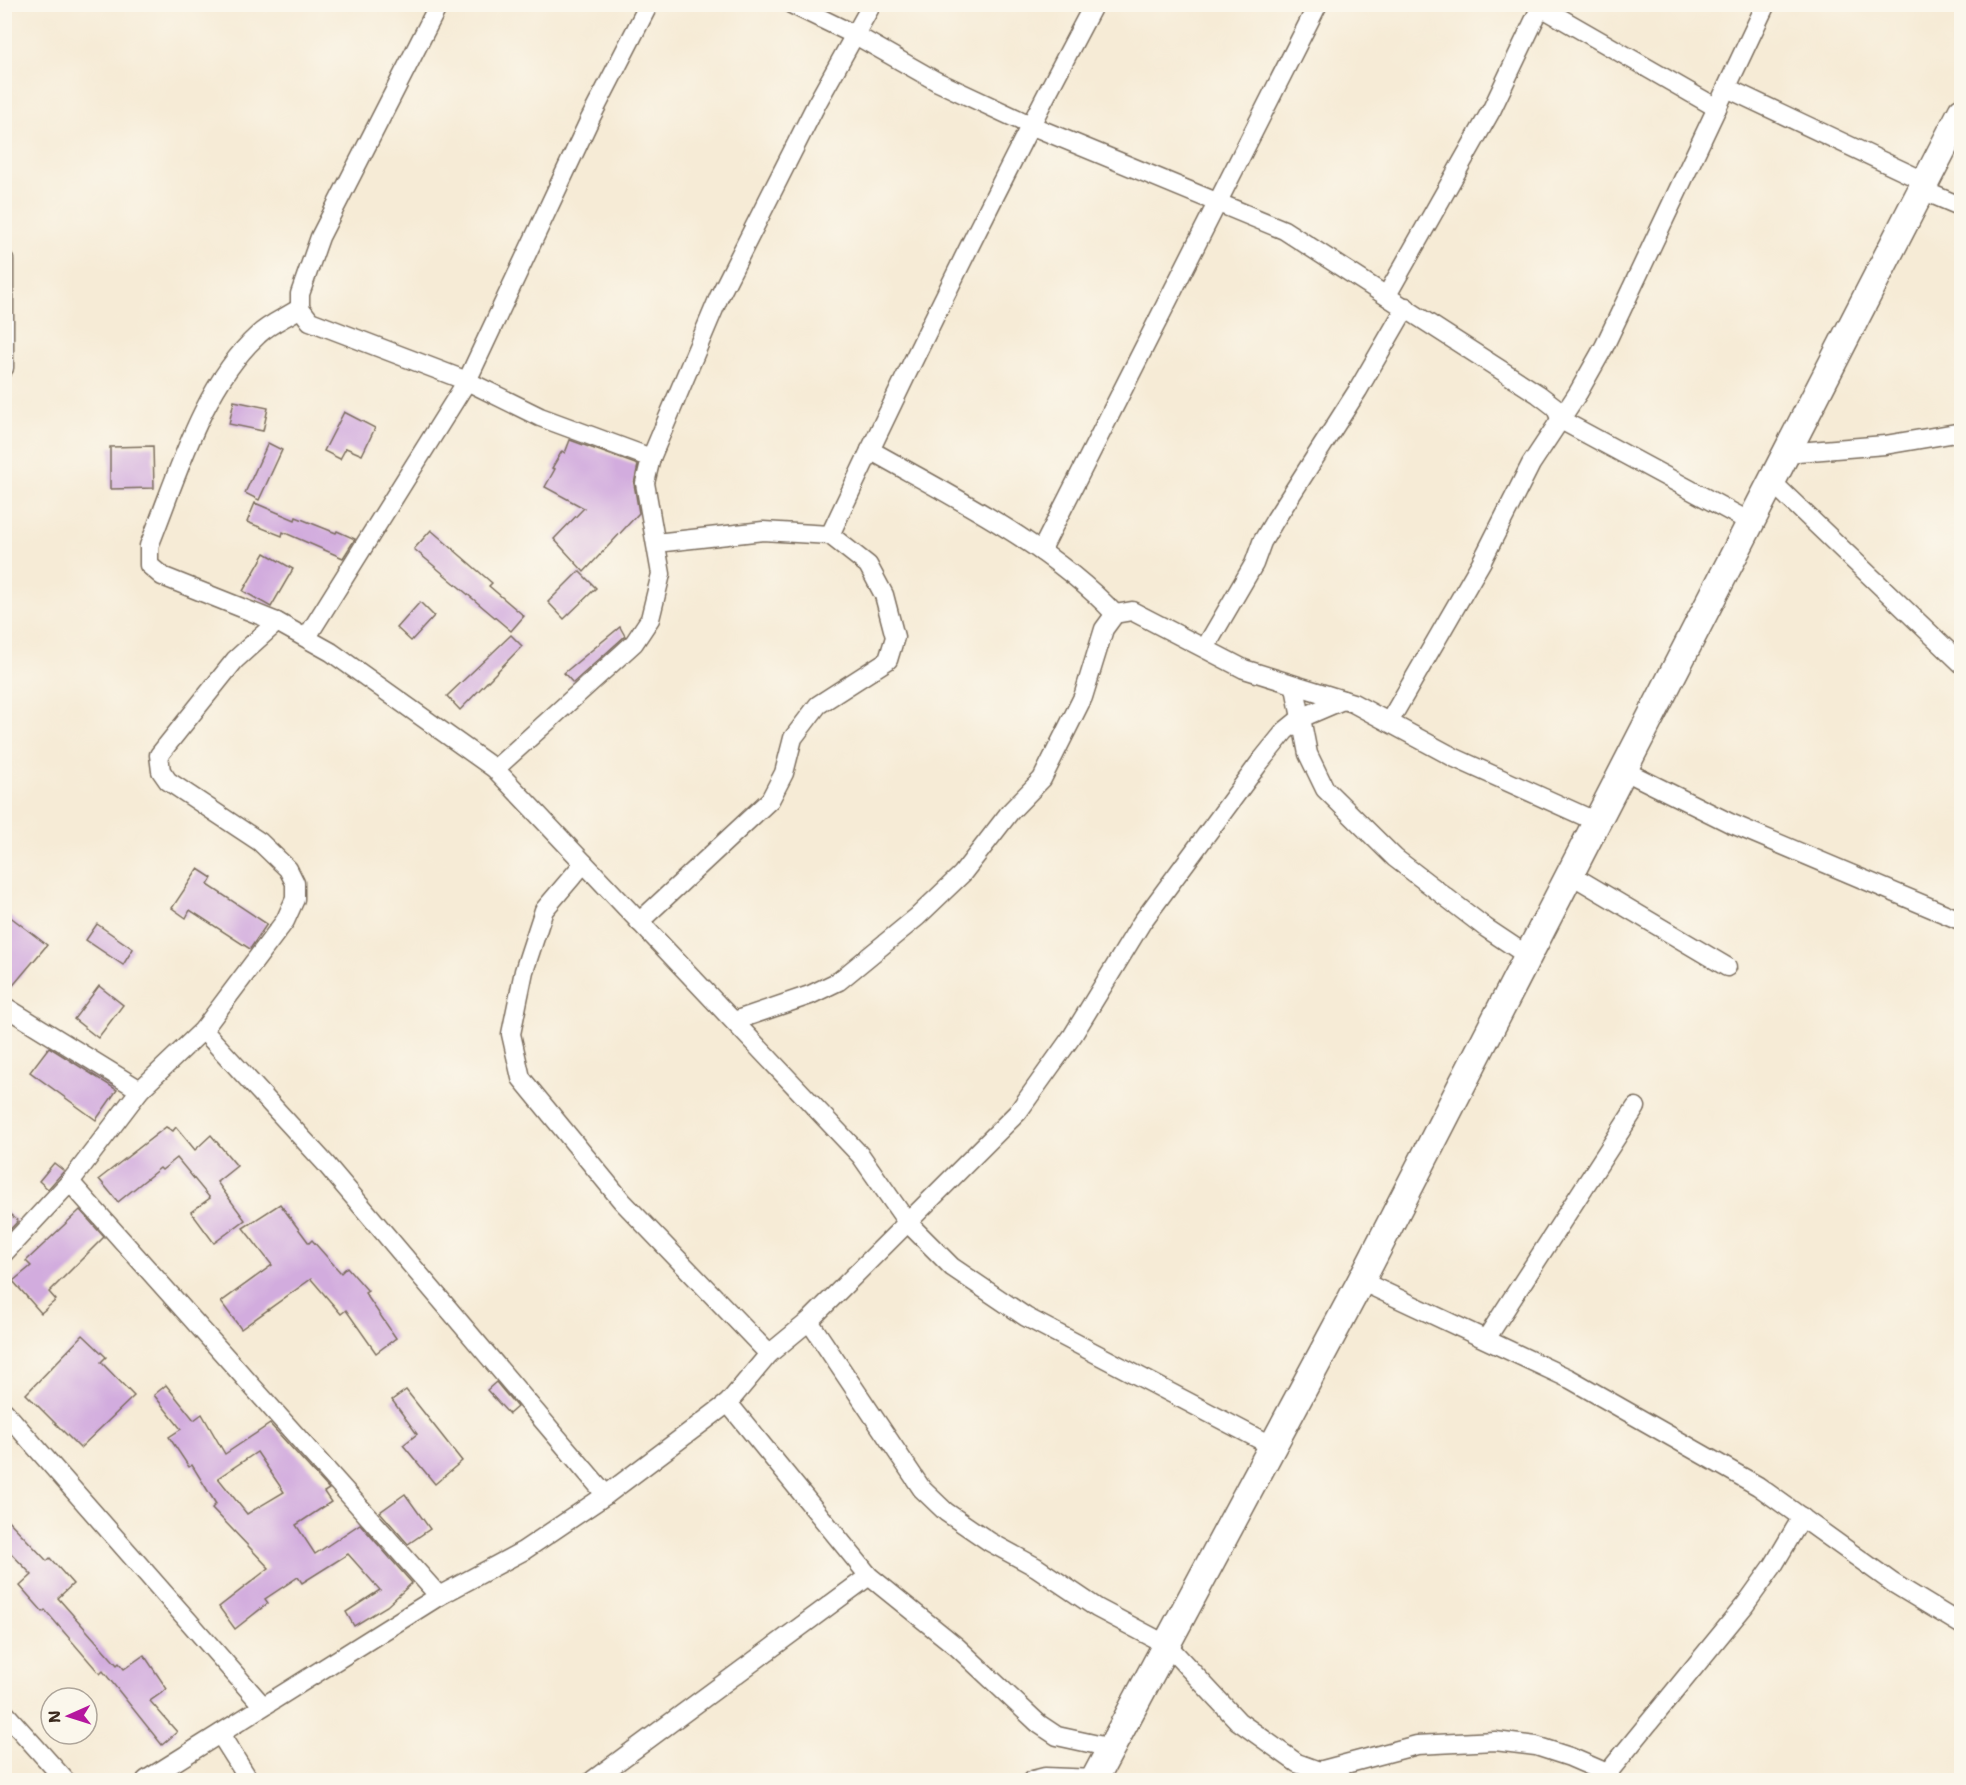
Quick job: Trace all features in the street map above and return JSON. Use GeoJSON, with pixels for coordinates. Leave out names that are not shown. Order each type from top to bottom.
{"type":"FeatureCollection","features":[{"type":"Feature","properties":{"kind":"main road"},"geometry":{"type":"LineString","coordinates":[[1094,1780],[1361,1281],[1962,111]]}},
{"type":"Feature","properties":{"kind":"street"},"geometry":{"type":"LineString","coordinates":[[439,4],[320,237],[300,294],[300,308],[310,321],[467,381],[540,417],[651,458]]}},
{"type":"Feature","properties":{"kind":"street"},"geometry":{"type":"LineString","coordinates":[[307,637],[467,381],[590,119],[649,4]]}},
{"type":"Feature","properties":{"kind":"street"},"geometry":{"type":"LineString","coordinates":[[791,4],[857,36],[936,81],[1030,125],[1284,230],[1538,394],[1555,407],[1561,420],[1750,522]]}},
{"type":"Feature","properties":{"kind":"street"},"geometry":{"type":"LineString","coordinates":[[495,769],[634,643],[650,619],[661,574],[645,483],[651,458],[719,297],[817,103],[857,36],[873,4]]}},
{"type":"Feature","properties":{"kind":"street"},"geometry":{"type":"LineString","coordinates":[[830,535],[1030,125],[1094,4]]}},
{"type":"Feature","properties":{"kind":"street"},"geometry":{"type":"LineString","coordinates":[[1041,551],[1216,201],[1318,4]]}},
{"type":"Feature","properties":{"kind":"street"},"geometry":{"type":"LineString","coordinates":[[1389,722],[1482,561],[1531,464],[1561,420],[1604,347],[1766,4]]}},
{"type":"Feature","properties":{"kind":"street"},"geometry":{"type":"LineString","coordinates":[[1387,295],[1492,109],[1541,6],[1717,108]]}},
{"type":"Feature","properties":{"kind":"street"},"geometry":{"type":"LineString","coordinates":[[1727,88],[1962,207]]}},
{"type":"Feature","properties":{"kind":"street"},"geometry":{"type":"LineString","coordinates":[[4,259],[4,368]]}},
{"type":"Feature","properties":{"kind":"street"},"geometry":{"type":"LineString","coordinates":[[1205,648],[1254,564],[1262,542],[1316,458],[1406,307]]}},
{"type":"Feature","properties":{"kind":"street"},"geometry":{"type":"LineString","coordinates":[[300,308],[260,333],[238,355],[213,390],[148,546],[148,565],[162,576],[277,622],[307,637],[495,769],[861,1156],[907,1222],[952,1267],[1026,1317],[1272,1446]]}},
{"type":"Feature","properties":{"kind":"street"},"geometry":{"type":"LineString","coordinates":[[1785,453],[1885,445],[1962,432]]}},
{"type":"Feature","properties":{"kind":"street"},"geometry":{"type":"LineString","coordinates":[[870,450],[1041,551],[1087,584],[1115,614]]}},
{"type":"Feature","properties":{"kind":"street"},"geometry":{"type":"LineString","coordinates":[[1771,482],[1962,664]]}},
{"type":"Feature","properties":{"kind":"street"},"geometry":{"type":"LineString","coordinates":[[639,922],[770,800],[784,773],[793,738],[818,705],[888,660],[895,637],[884,595],[868,565],[830,535],[763,531],[656,543]]}},
{"type":"Feature","properties":{"kind":"street"},"geometry":{"type":"LineString","coordinates":[[734,1021],[810,995],[839,981],[917,917],[962,874],[1010,812],[1042,779],[1083,697],[1104,629],[1115,614],[1132,611],[1244,669],[1295,687],[1343,700],[1455,758],[1597,822]]}},
{"type":"Feature","properties":{"kind":"street"},"geometry":{"type":"LineString","coordinates":[[4,1253],[70,1182],[140,1090],[203,1030],[285,921],[295,899],[295,883],[288,869],[260,842],[168,781],[161,771],[159,755],[235,660],[277,622]]}},
{"type":"Feature","properties":{"kind":"street"},"geometry":{"type":"LineString","coordinates":[[1295,687],[1308,754],[1325,789],[1395,858],[1486,928],[1528,956]]}},
{"type":"Feature","properties":{"kind":"street"},"geometry":{"type":"LineString","coordinates":[[146,1780],[439,1596],[523,1551],[606,1495],[728,1403],[769,1354],[809,1321],[1018,1112],[1072,1035],[1142,922],[1285,730],[1301,718],[1343,700]]}},
{"type":"Feature","properties":{"kind":"street"},"geometry":{"type":"LineString","coordinates":[[1623,770],[1730,824],[1962,921]]}},
{"type":"Feature","properties":{"kind":"street"},"geometry":{"type":"LineString","coordinates":[[584,863],[544,910],[524,971],[511,1034],[521,1078],[622,1201],[769,1354]]}},
{"type":"Feature","properties":{"kind":"street"},"geometry":{"type":"LineString","coordinates":[[1570,874],[1727,967]]}},
{"type":"Feature","properties":{"kind":"street"},"geometry":{"type":"LineString","coordinates":[[4,1006],[140,1090]]}},
{"type":"Feature","properties":{"kind":"street"},"geometry":{"type":"LineString","coordinates":[[203,1030],[325,1163],[606,1495]]}},
{"type":"Feature","properties":{"kind":"street"},"geometry":{"type":"LineString","coordinates":[[1485,1339],[1636,1107]]}},
{"type":"Feature","properties":{"kind":"street"},"geometry":{"type":"LineString","coordinates":[[70,1182],[439,1596]]}},
{"type":"Feature","properties":{"kind":"street"},"geometry":{"type":"LineString","coordinates":[[1361,1281],[1590,1390],[1758,1486],[1893,1583],[1962,1625]]}},
{"type":"Feature","properties":{"kind":"street"},"geometry":{"type":"LineString","coordinates":[[809,1321],[922,1489],[946,1512],[1097,1608],[1167,1645],[1238,1721],[1297,1763],[1319,1772],[1417,1745],[1495,1741],[1536,1746],[1570,1757],[1605,1777],[1674,1695],[1744,1605],[1773,1566],[1802,1517]]}},
{"type":"Feature","properties":{"kind":"street"},"geometry":{"type":"LineString","coordinates":[[728,1403],[869,1576],[957,1647],[1040,1724],[1057,1736],[1112,1748]]}},
{"type":"Feature","properties":{"kind":"street"},"geometry":{"type":"LineString","coordinates":[[4,1411],[263,1706]]}},
{"type":"Feature","properties":{"kind":"street"},"geometry":{"type":"LineString","coordinates":[[593,1780],[869,1576]]}},
{"type":"Feature","properties":{"kind":"street"},"geometry":{"type":"LineString","coordinates":[[4,1712],[65,1780]]}},
{"type":"Feature","properties":{"kind":"street"},"geometry":{"type":"LineString","coordinates":[[220,1734],[249,1780]]}},
{"type":"Feature","properties":{"kind":"street"},"geometry":{"type":"LineString","coordinates":[[1033,1780],[1046,1777],[1094,1780]]}},
{"type":"Feature","properties":{"kind":"building"},"geometry":{"type":"Polygon","coordinates":[[[234,401],[268,408],[263,431],[229,424],[234,401]]]}},
{"type":"Feature","properties":{"kind":"building"},"geometry":{"type":"Polygon","coordinates":[[[344,412],[375,428],[362,455],[346,448],[340,459],[324,451],[344,412]]]}},
{"type":"Feature","properties":{"kind":"building"},"geometry":{"type":"Polygon","coordinates":[[[570,440],[638,465],[634,484],[639,513],[584,572],[554,539],[584,508],[545,487],[555,469],[552,468],[562,451],[565,453],[570,440]]]}},
{"type":"Feature","properties":{"kind":"building"},"geometry":{"type":"Polygon","coordinates":[[[268,443],[282,450],[259,500],[245,493],[268,443]]]}},
{"type":"Feature","properties":{"kind":"building"},"geometry":{"type":"Polygon","coordinates":[[[153,446],[154,488],[110,489],[110,447],[153,446]]]}},
{"type":"Feature","properties":{"kind":"building"},"geometry":{"type":"Polygon","coordinates":[[[255,503],[295,520],[296,517],[355,539],[343,558],[283,532],[282,536],[247,522],[255,503]]]}},
{"type":"Feature","properties":{"kind":"building"},"geometry":{"type":"Polygon","coordinates":[[[431,530],[492,583],[489,586],[524,616],[511,631],[414,549],[431,530]]]}},
{"type":"Feature","properties":{"kind":"building"},"geometry":{"type":"Polygon","coordinates":[[[265,553],[293,569],[271,607],[243,591],[265,553]]]}},
{"type":"Feature","properties":{"kind":"building"},"geometry":{"type":"Polygon","coordinates":[[[579,571],[596,588],[564,619],[548,602],[579,571]]]}},
{"type":"Feature","properties":{"kind":"building"},"geometry":{"type":"Polygon","coordinates":[[[420,602],[434,616],[411,641],[397,628],[420,602]]]}},
{"type":"Feature","properties":{"kind":"building"},"geometry":{"type":"Polygon","coordinates":[[[620,627],[625,636],[573,683],[564,673],[620,627]]]}},
{"type":"Feature","properties":{"kind":"building"},"geometry":{"type":"Polygon","coordinates":[[[511,635],[522,646],[460,710],[447,696],[511,635]]]}},
{"type":"Feature","properties":{"kind":"building"},"geometry":{"type":"Polygon","coordinates":[[[198,869],[212,878],[208,885],[267,924],[250,949],[190,910],[186,918],[172,908],[198,869]]]}},
{"type":"Feature","properties":{"kind":"building"},"geometry":{"type":"Polygon","coordinates":[[[4,912],[47,945],[5,995],[4,995],[4,912]]]}},
{"type":"Feature","properties":{"kind":"building"},"geometry":{"type":"Polygon","coordinates":[[[97,924],[133,949],[123,965],[86,940],[97,924]]]}},
{"type":"Feature","properties":{"kind":"building"},"geometry":{"type":"Polygon","coordinates":[[[99,986],[123,1005],[98,1038],[74,1019],[99,986]]]}},
{"type":"Feature","properties":{"kind":"building"},"geometry":{"type":"Polygon","coordinates":[[[49,1047],[117,1090],[96,1120],[30,1072],[49,1047]]]}},
{"type":"Feature","properties":{"kind":"building"},"geometry":{"type":"Polygon","coordinates":[[[166,1127],[173,1131],[176,1127],[195,1150],[211,1135],[237,1166],[217,1182],[245,1220],[214,1243],[191,1212],[210,1198],[177,1158],[162,1170],[160,1168],[118,1202],[99,1179],[166,1127]]]}},
{"type":"Feature","properties":{"kind":"building"},"geometry":{"type":"Polygon","coordinates":[[[54,1163],[64,1171],[48,1189],[39,1181],[54,1163]]]}},
{"type":"Feature","properties":{"kind":"building"},"geometry":{"type":"Polygon","coordinates":[[[280,1204],[309,1243],[312,1240],[341,1273],[347,1267],[368,1291],[365,1293],[396,1338],[376,1353],[346,1310],[341,1314],[311,1279],[241,1329],[221,1302],[272,1265],[243,1228],[280,1204]]]}},
{"type":"Feature","properties":{"kind":"building"},"geometry":{"type":"Polygon","coordinates":[[[4,1209],[18,1221],[4,1236],[4,1209]]]}},
{"type":"Feature","properties":{"kind":"building"},"geometry":{"type":"Polygon","coordinates":[[[80,1210],[104,1237],[49,1292],[56,1300],[41,1313],[13,1281],[31,1266],[26,1261],[80,1210]]]}},
{"type":"Feature","properties":{"kind":"building"},"geometry":{"type":"Polygon","coordinates":[[[83,1335],[106,1357],[101,1362],[134,1396],[80,1448],[26,1394],[83,1335]]]}},
{"type":"Feature","properties":{"kind":"building"},"geometry":{"type":"Polygon","coordinates":[[[496,1382],[517,1407],[509,1414],[487,1390],[496,1382]]]}},
{"type":"Feature","properties":{"kind":"building"},"geometry":{"type":"Polygon","coordinates":[[[166,1385],[194,1420],[202,1414],[225,1454],[270,1424],[329,1489],[324,1492],[331,1502],[296,1525],[315,1554],[360,1524],[412,1583],[387,1606],[354,1626],[346,1612],[380,1590],[348,1554],[302,1583],[298,1577],[265,1599],[268,1603],[235,1629],[219,1607],[269,1568],[212,1508],[216,1504],[192,1465],[189,1467],[169,1437],[181,1429],[154,1395],[166,1385]],[[257,1452],[218,1478],[247,1514],[284,1492],[257,1452]]]}},
{"type":"Feature","properties":{"kind":"building"},"geometry":{"type":"Polygon","coordinates":[[[406,1390],[462,1461],[435,1484],[403,1445],[417,1434],[392,1400],[406,1390]]]}},
{"type":"Feature","properties":{"kind":"building"},"geometry":{"type":"Polygon","coordinates":[[[405,1494],[430,1529],[408,1544],[380,1512],[405,1494]]]}},
{"type":"Feature","properties":{"kind":"building"},"geometry":{"type":"Polygon","coordinates":[[[4,1516],[47,1561],[50,1558],[73,1584],[58,1598],[117,1665],[119,1663],[124,1669],[144,1655],[167,1689],[150,1701],[177,1732],[162,1745],[103,1671],[100,1674],[45,1610],[43,1612],[20,1586],[32,1575],[4,1546],[4,1516]]]}}]}
